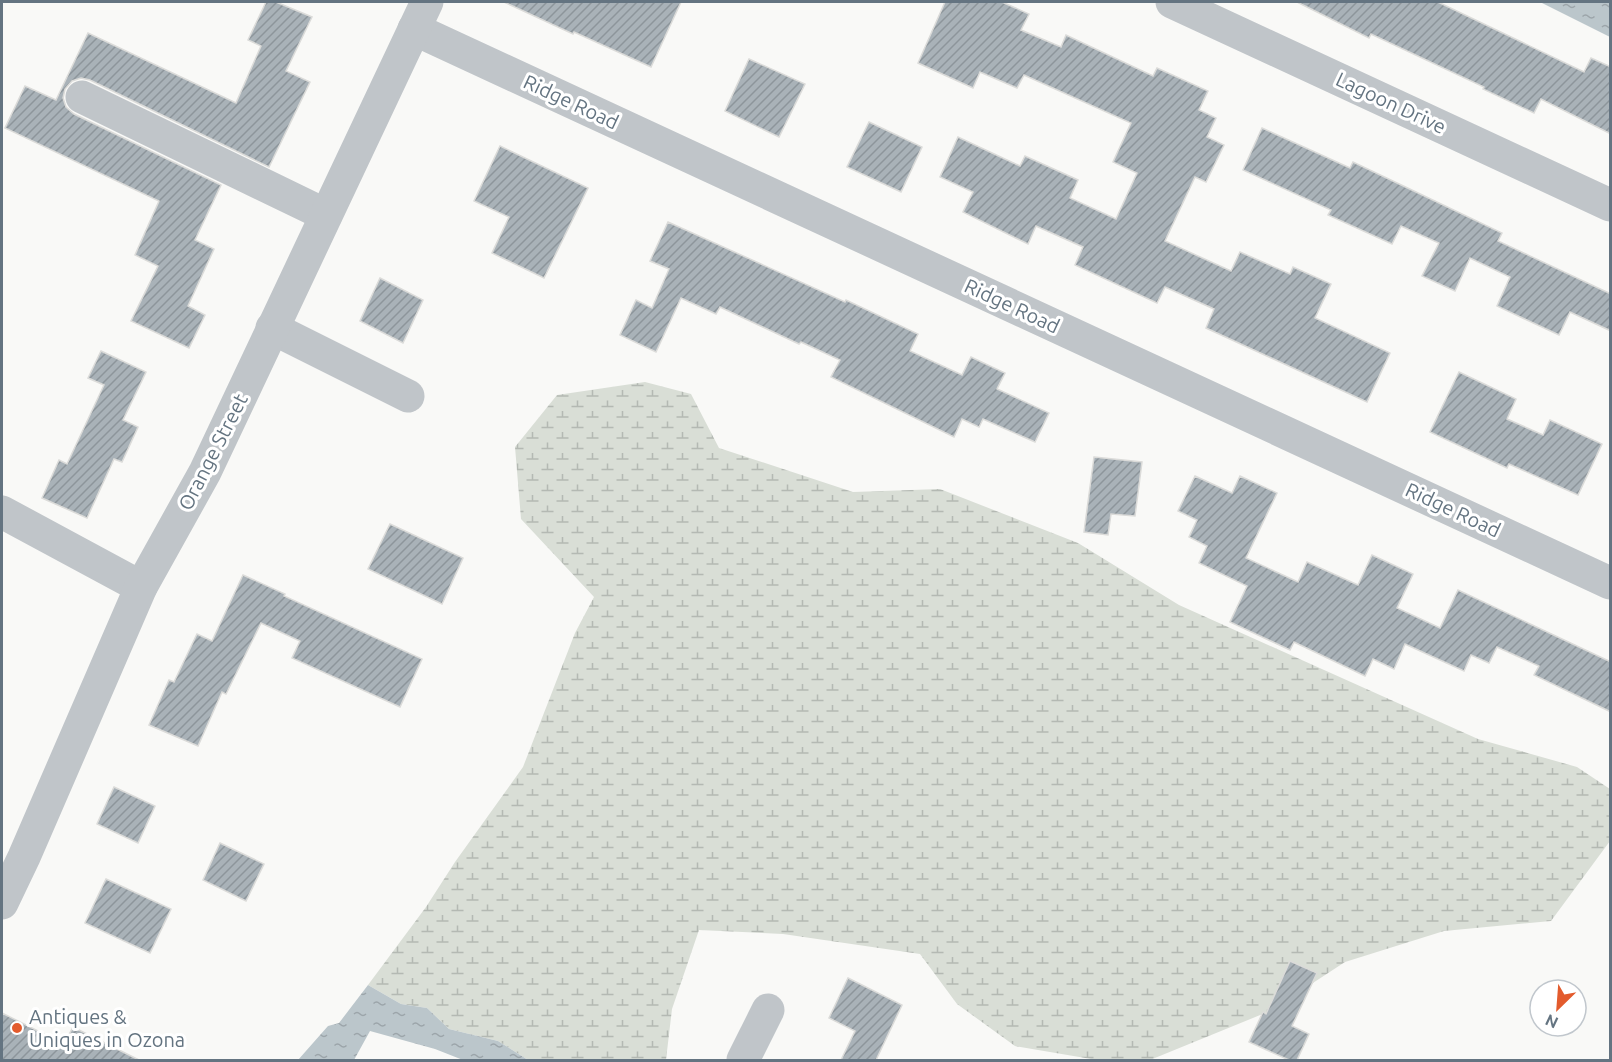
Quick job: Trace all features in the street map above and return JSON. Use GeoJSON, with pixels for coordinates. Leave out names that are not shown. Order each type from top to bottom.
{"type":"FeatureCollection","features":[{"type":"Feature","properties":{"kind":"street","name":"Lagoon Drive"},"geometry":{"type":"LineString","coordinates":[[1172,2],[1611,205]]}},
{"type":"Feature","properties":{"kind":"street","name":"Orange Street"},"geometry":{"type":"LineString","coordinates":[[2,903],[13,851],[141,587],[205,472],[420,15]]}},
{"type":"Feature","properties":{"kind":"street","name":"Ridge Road"},"geometry":{"type":"LineString","coordinates":[[420,15],[1611,583]]}},
{"type":"Feature","properties":{"kind":"street"},"geometry":{"type":"LineString","coordinates":[[82,97],[326,215]]}},
{"type":"Feature","properties":{"kind":"street"},"geometry":{"type":"LineString","coordinates":[[273,328],[408,396]]}},
{"type":"Feature","properties":{"kind":"street"},"geometry":{"type":"LineString","coordinates":[[2,513],[141,587]]}},
{"type":"Feature","properties":{"kind":"street"},"geometry":{"type":"LineString","coordinates":[[743,1060],[768,1010]]}},
{"type":"Feature","properties":{"kind":"green space"},"geometry":{"type":"Polygon","coordinates":[[[645,382],[691,394],[719,448],[853,492],[940,489],[1078,543],[1179,605],[1478,739],[1577,767],[1610,789],[1610,841],[1551,921],[1444,931],[1345,962],[1270,1011],[1150,1060],[1097,1060],[1015,1046],[957,1004],[920,954],[783,934],[699,930],[672,1009],[666,1060],[528,1060],[498,1041],[449,1029],[427,1008],[401,1004],[368,985],[426,907],[523,767],[575,633],[594,597],[521,519],[515,447],[557,395],[645,382]]]}},
{"type":"Feature","properties":{"kind":"water"},"geometry":{"type":"Polygon","coordinates":[[[1540,2],[1610,2],[1610,37],[1540,2]]]}},
{"type":"Feature","properties":{"kind":"water"},"geometry":{"type":"Polygon","coordinates":[[[368,985],[401,1004],[427,1008],[449,1029],[498,1041],[528,1060],[463,1060],[435,1049],[370,1031],[354,1060],[298,1060],[328,1026],[339,1023],[368,985]]]}},
{"type":"Feature","properties":{"kind":"building"},"geometry":{"type":"Polygon","coordinates":[[[266,2],[276,2],[312,17],[286,71],[310,82],[269,167],[90,80],[81,78],[72,81],[65,89],[63,98],[66,107],[74,114],[221,185],[195,240],[214,249],[188,306],[205,315],[189,348],[131,321],[158,266],[135,255],[159,201],[5,128],[25,86],[56,100],[88,33],[236,103],[261,46],[248,40],[266,2]]]}},
{"type":"Feature","properties":{"kind":"building"},"geometry":{"type":"Polygon","coordinates":[[[504,2],[681,2],[651,67],[504,2]]]}},
{"type":"Feature","properties":{"kind":"building"},"geometry":{"type":"Polygon","coordinates":[[[945,2],[1002,2],[1029,14],[1021,30],[1061,47],[1066,35],[1153,76],[1157,68],[1208,91],[1199,110],[1216,118],[1207,137],[1224,145],[1206,182],[1195,177],[1165,241],[1231,271],[1240,252],[1290,274],[1293,267],[1331,284],[1315,318],[1390,353],[1367,402],[1206,328],[1214,309],[1165,287],[1157,303],[1075,265],[1083,247],[1036,226],[1028,244],[963,212],[973,192],[940,177],[958,137],[1020,166],[1025,156],[1078,180],[1070,198],[1116,219],[1137,173],[1113,162],[1131,123],[1024,75],[1017,88],[980,72],[973,88],[918,63],[945,2]]]}},
{"type":"Feature","properties":{"kind":"building"},"geometry":{"type":"Polygon","coordinates":[[[1297,2],[1438,2],[1584,72],[1591,58],[1611,67],[1611,134],[1541,99],[1534,113],[1371,34],[1369,38],[1297,2]]]}},
{"type":"Feature","properties":{"kind":"building"},"geometry":{"type":"Polygon","coordinates":[[[749,59],[805,84],[779,137],[725,111],[749,59]]]}},
{"type":"Feature","properties":{"kind":"building"},"geometry":{"type":"Polygon","coordinates":[[[869,122],[922,147],[901,192],[847,167],[869,122]]]}},
{"type":"Feature","properties":{"kind":"building"},"geometry":{"type":"Polygon","coordinates":[[[1262,128],[1350,168],[1353,162],[1502,233],[1498,241],[1611,294],[1611,331],[1570,312],[1559,335],[1497,306],[1510,277],[1470,258],[1455,291],[1422,276],[1439,243],[1401,226],[1392,244],[1328,215],[1331,210],[1243,170],[1262,128]]]}},
{"type":"Feature","properties":{"kind":"building"},"geometry":{"type":"Polygon","coordinates":[[[500,146],[588,188],[544,278],[492,253],[509,217],[474,201],[500,146]]]}},
{"type":"Feature","properties":{"kind":"building"},"geometry":{"type":"Polygon","coordinates":[[[668,222],[918,334],[910,351],[962,375],[971,357],[1005,373],[997,389],[1049,413],[1035,442],[983,419],[979,427],[962,419],[954,437],[831,377],[840,360],[801,342],[799,344],[720,307],[716,314],[681,298],[656,352],[620,335],[636,300],[652,308],[669,269],[650,261],[668,222]]]}},
{"type":"Feature","properties":{"kind":"building"},"geometry":{"type":"Polygon","coordinates":[[[380,278],[423,300],[403,343],[360,321],[380,278]]]}},
{"type":"Feature","properties":{"kind":"building"},"geometry":{"type":"Polygon","coordinates":[[[101,351],[146,372],[123,420],[138,427],[122,462],[114,459],[87,518],[42,498],[59,460],[67,464],[104,385],[88,378],[101,351]]]}},
{"type":"Feature","properties":{"kind":"building"},"geometry":{"type":"Polygon","coordinates":[[[1459,372],[1516,399],[1507,419],[1543,435],[1550,420],[1602,444],[1578,495],[1509,464],[1507,468],[1430,432],[1459,372]]]}},
{"type":"Feature","properties":{"kind":"building"},"geometry":{"type":"Polygon","coordinates":[[[1094,457],[1142,462],[1135,516],[1111,514],[1108,535],[1084,532],[1094,457]]]}},
{"type":"Feature","properties":{"kind":"building"},"geometry":{"type":"Polygon","coordinates":[[[1195,476],[1232,493],[1240,476],[1277,493],[1246,558],[1298,582],[1307,562],[1358,585],[1372,555],[1413,574],[1397,608],[1440,628],[1458,590],[1611,662],[1611,712],[1534,675],[1539,666],[1497,647],[1489,663],[1471,655],[1464,671],[1405,644],[1394,669],[1373,659],[1365,676],[1294,642],[1290,650],[1230,622],[1247,586],[1199,563],[1207,546],[1189,537],[1197,520],[1178,511],[1195,476]]]}},
{"type":"Feature","properties":{"kind":"building"},"geometry":{"type":"Polygon","coordinates":[[[390,524],[463,558],[442,604],[368,569],[390,524]]]}},
{"type":"Feature","properties":{"kind":"building"},"geometry":{"type":"Polygon","coordinates":[[[243,575],[422,659],[400,707],[292,658],[300,641],[261,623],[226,694],[222,692],[198,746],[149,725],[169,680],[174,682],[197,634],[212,641],[243,575]]]}},
{"type":"Feature","properties":{"kind":"building"},"geometry":{"type":"Polygon","coordinates":[[[114,787],[155,806],[138,843],[97,824],[114,787]]]}},
{"type":"Feature","properties":{"kind":"building"},"geometry":{"type":"Polygon","coordinates":[[[220,843],[264,864],[246,901],[203,880],[220,843]]]}},
{"type":"Feature","properties":{"kind":"building"},"geometry":{"type":"Polygon","coordinates":[[[106,879],[171,909],[150,953],[85,923],[106,879]]]}},
{"type":"Feature","properties":{"kind":"building"},"geometry":{"type":"Polygon","coordinates":[[[1290,961],[1317,973],[1292,1026],[1309,1034],[1297,1060],[1289,1060],[1249,1042],[1263,1012],[1266,1014],[1290,961]]]}},
{"type":"Feature","properties":{"kind":"building"},"geometry":{"type":"Polygon","coordinates":[[[848,978],[902,1005],[876,1060],[841,1060],[855,1031],[829,1018],[848,978]]]}},
{"type":"Feature","properties":{"kind":"building"},"geometry":{"type":"Polygon","coordinates":[[[2,1013],[64,1044],[73,1027],[139,1060],[2,1060],[2,1013]]]}},
{"type":"Feature","properties":{"kind":"place","name":"Antiques & Uniques in Ozona"},"geometry":{"type":"Point","coordinates":[17,1028]}}]}
